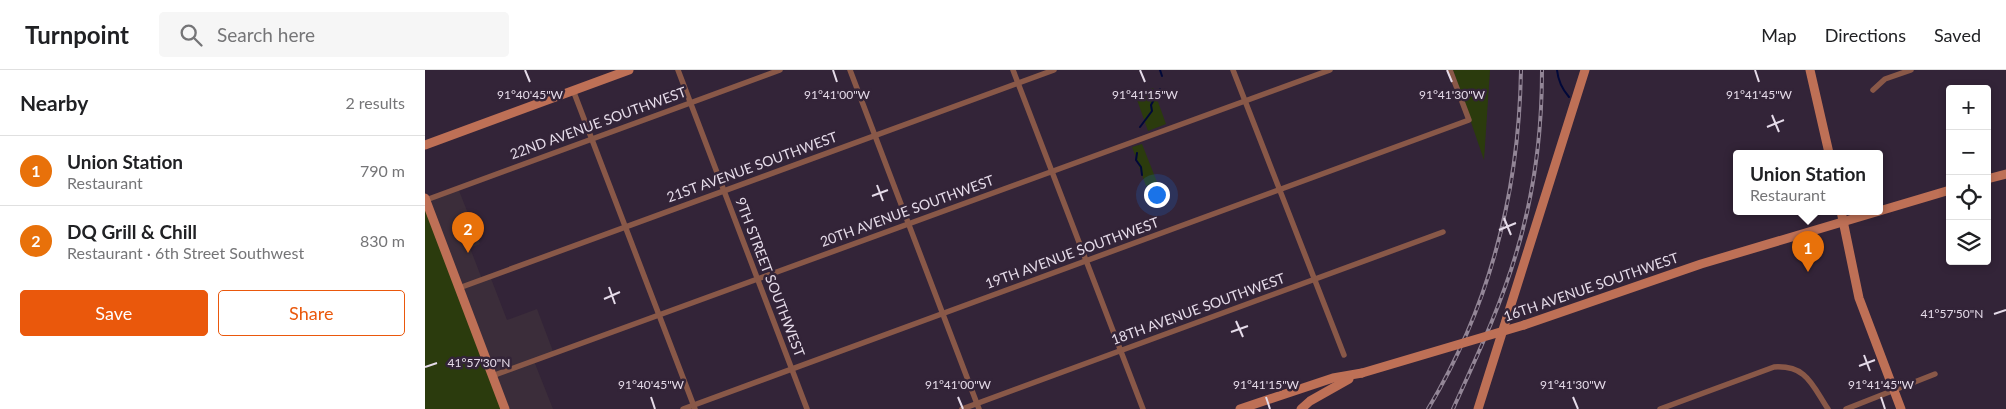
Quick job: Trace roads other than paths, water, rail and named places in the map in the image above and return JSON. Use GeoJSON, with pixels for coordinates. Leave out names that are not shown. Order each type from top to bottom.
{"type":"FeatureCollection","features":[{"type":"Feature","properties":{"kind":"main road"},"geometry":{"type":"LineString","coordinates":[[425,145],[629,70]]}},
{"type":"Feature","properties":{"kind":"main road"},"geometry":{"type":"LineString","coordinates":[[1478,409],[1585,70]]}},
{"type":"Feature","properties":{"kind":"main road"},"geometry":{"type":"LineString","coordinates":[[1810,70],[1828,150]]}},
{"type":"Feature","properties":{"kind":"main road"},"geometry":{"type":"LineString","coordinates":[[1991,178],[2006,174]]}},
{"type":"Feature","properties":{"kind":"main road","name":"16TH AVENUE SOUTHWEST"},"geometry":{"type":"LineString","coordinates":[[1883,210],[1946,191]]}},
{"type":"Feature","properties":{"kind":"main road"},"geometry":{"type":"LineString","coordinates":[[425,199],[505,409]]}},
{"type":"Feature","properties":{"kind":"main road"},"geometry":{"type":"LineString","coordinates":[[1842,215],[1859,298],[1901,409]]}},
{"type":"Feature","properties":{"kind":"main road","name":"16TH AVENUE SOUTHWEST"},"geometry":{"type":"LineString","coordinates":[[1240,409],[1315,384],[1360,373],[1524,324],[1701,264],[1866,215]]}},
{"type":"Feature","properties":{"kind":"main road"},"geometry":{"type":"LineString","coordinates":[[1301,409],[1310,401],[1360,373]]}},
{"type":"Feature","properties":{"kind":"street","name":"9TH STREET SOUTHWEST"},"geometry":{"type":"LineString","coordinates":[[678,70],[807,409]]}},
{"type":"Feature","properties":{"kind":"street","name":"22ND AVENUE SOUTHWEST"},"geometry":{"type":"LineString","coordinates":[[425,199],[780,70]]}},
{"type":"Feature","properties":{"kind":"street"},"geometry":{"type":"LineString","coordinates":[[850,70],[978,406]]}},
{"type":"Feature","properties":{"kind":"street"},"geometry":{"type":"LineString","coordinates":[[1013,70],[1143,409]]}},
{"type":"Feature","properties":{"kind":"street","name":"21ST AVENUE SOUTHWEST"},"geometry":{"type":"LineString","coordinates":[[459,288],[1054,70]]}},
{"type":"Feature","properties":{"kind":"street"},"geometry":{"type":"LineString","coordinates":[[1233,70],[1343,355]]}},
{"type":"Feature","properties":{"kind":"street","name":"20TH AVENUE SOUTHWEST"},"geometry":{"type":"LineString","coordinates":[[492,376],[1330,70]]}},
{"type":"Feature","properties":{"kind":"street","name":"19TH AVENUE SOUTHWEST"},"geometry":{"type":"LineString","coordinates":[[683,409],[694,407],[791,369],[1469,120],[1449,70]]}},
{"type":"Feature","properties":{"kind":"street"},"geometry":{"type":"LineString","coordinates":[[1873,90],[1885,79],[1911,70]]}},
{"type":"Feature","properties":{"kind":"street"},"geometry":{"type":"LineString","coordinates":[[573,90],[694,407]]}},
{"type":"Feature","properties":{"kind":"street","name":"18TH AVENUE SOUTHWEST"},"geometry":{"type":"LineString","coordinates":[[962,409],[978,406],[1121,350],[1443,232]]}},
{"type":"Feature","properties":{"kind":"street"},"geometry":{"type":"LineString","coordinates":[[1660,409],[1774,367],[1784,366],[1794,368],[1803,374],[1828,409]]}},
{"type":"Feature","properties":{"kind":"street"},"geometry":{"type":"LineString","coordinates":[[1846,409],[1935,374]]}},
{"type":"Feature","properties":{"kind":"waterway"},"geometry":{"type":"LineString","coordinates":[[1160,70],[1162,76]]}},
{"type":"Feature","properties":{"kind":"waterway"},"geometry":{"type":"LineString","coordinates":[[1557,70],[1564,91],[1569,97]]}},
{"type":"Feature","properties":{"kind":"waterway"},"geometry":{"type":"LineString","coordinates":[[1140,127],[1152,111],[1151,105],[1160,89]]}},
{"type":"Feature","properties":{"kind":"waterway"},"geometry":{"type":"LineString","coordinates":[[1137,153],[1136,160],[1141,167],[1142,175]]}},
{"type":"Feature","properties":{"kind":"railway"},"geometry":{"type":"LineString","coordinates":[[1428,409],[1469,329],[1485,288],[1497,246],[1514,160],[1521,70]]}},
{"type":"Feature","properties":{"kind":"railway"},"geometry":{"type":"LineString","coordinates":[[1453,409],[1495,313],[1510,274],[1522,232],[1528,209],[1539,140],[1542,70]]}},
{"type":"Feature","properties":{"kind":"place","name":"DQ Grill & Chill"},"geometry":{"type":"Point","coordinates":[468,253]}},
{"type":"Feature","properties":{"kind":"place","name":"Union Station"},"geometry":{"type":"Point","coordinates":[1808,272]}}]}
